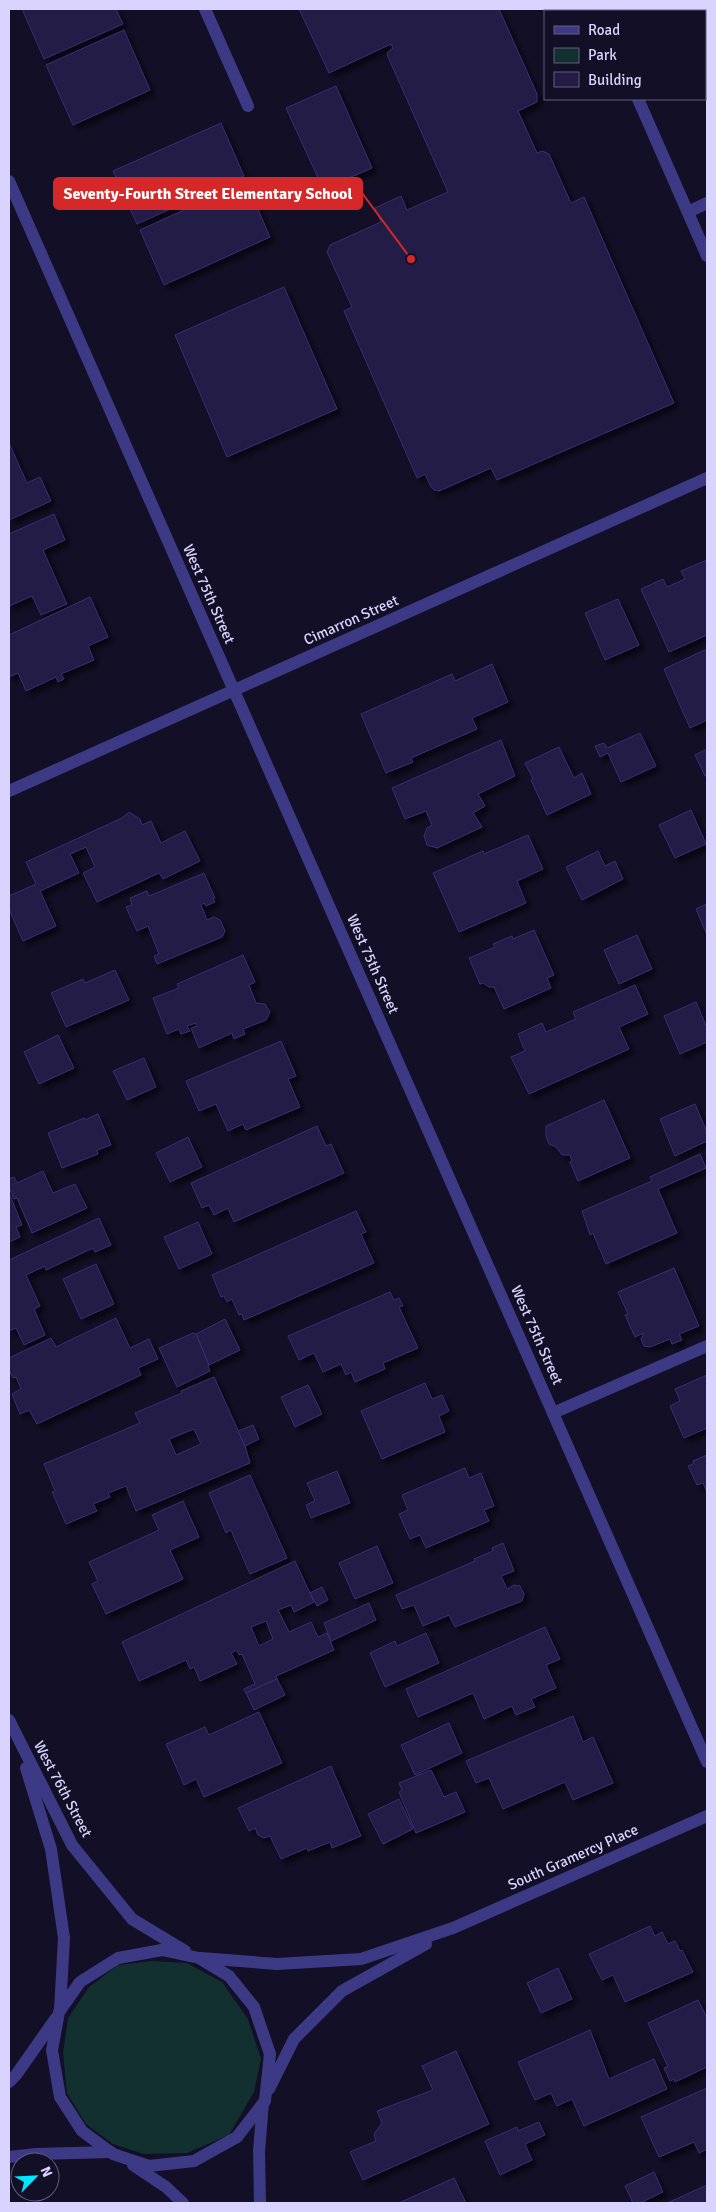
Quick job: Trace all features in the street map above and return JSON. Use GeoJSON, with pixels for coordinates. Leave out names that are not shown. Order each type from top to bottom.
{"type":"FeatureCollection","features":[{"type":"Feature","properties":{"kind":"street"},"geometry":{"type":"LineString","coordinates":[[205,9],[248,106]]}},
{"type":"Feature","properties":{"kind":"street"},"geometry":{"type":"LineString","coordinates":[[638,100],[707,256]]}},
{"type":"Feature","properties":{"kind":"street","name":"West 75th Street"},"geometry":{"type":"LineString","coordinates":[[9,181],[707,1762]]}},
{"type":"Feature","properties":{"kind":"street"},"geometry":{"type":"LineString","coordinates":[[688,212],[707,203]]}},
{"type":"Feature","properties":{"kind":"street","name":"Cimarron Street"},"geometry":{"type":"LineString","coordinates":[[9,791],[707,478]]}},
{"type":"Feature","properties":{"kind":"street"},"geometry":{"type":"LineString","coordinates":[[554,1413],[707,1346]]}},
{"type":"Feature","properties":{"kind":"street","name":"West 76th Street"},"geometry":{"type":"LineString","coordinates":[[9,1720],[72,1845],[132,1919],[229,1976],[254,2007],[270,2054],[264,2100]]}},
{"type":"Feature","properties":{"kind":"street","name":"West 76th Street"},"geometry":{"type":"LineString","coordinates":[[15,1734],[52,1848],[64,1938],[59,2013],[52,2050],[60,2097],[82,2131],[113,2153]]}},
{"type":"Feature","properties":{"kind":"street","name":"South Gramercy Place"},"geometry":{"type":"LineString","coordinates":[[196,1957],[277,1964],[361,1959],[453,1928],[707,1816]]}},
{"type":"Feature","properties":{"kind":"street","name":"South Gramercy Place"},"geometry":{"type":"LineString","coordinates":[[264,2100],[294,2039],[342,1991],[453,1928]]}},
{"type":"Feature","properties":{"kind":"street"},"geometry":{"type":"LineString","coordinates":[[9,2082],[16,2075],[80,1982],[118,1958],[162,1950],[196,1957]]}},
{"type":"Feature","properties":{"kind":"street"},"geometry":{"type":"LineString","coordinates":[[9,2157],[36,2154],[113,2153],[149,2166],[194,2161],[237,2137],[264,2100]]}},
{"type":"Feature","properties":{"kind":"street"},"geometry":{"type":"LineString","coordinates":[[260,2203],[259,2150],[264,2100]]}},
{"type":"Feature","properties":{"kind":"street"},"geometry":{"type":"LineString","coordinates":[[113,2153],[166,2187],[183,2203]]}},
{"type":"Feature","properties":{"kind":"green space"},"geometry":{"type":"Polygon","coordinates":[[[152,1961],[187,1963],[222,1982],[248,2019],[261,2059],[254,2092],[229,2135],[187,2153],[144,2154],[113,2144],[86,2124],[67,2093],[63,2053],[68,2018],[89,1987],[118,1965],[152,1961]]]}},
{"type":"Feature","properties":{"kind":"building"},"geometry":{"type":"Polygon","coordinates":[[[22,9],[116,9],[123,24],[44,59],[22,9]]]}},
{"type":"Feature","properties":{"kind":"building"},"geometry":{"type":"Polygon","coordinates":[[[299,9],[499,9],[537,94],[537,102],[518,111],[537,153],[542,151],[549,154],[571,203],[584,197],[674,403],[497,480],[491,468],[439,491],[431,487],[425,474],[417,478],[344,311],[352,307],[327,252],[330,245],[381,222],[375,208],[401,196],[407,210],[448,192],[388,57],[387,53],[393,48],[391,44],[329,73],[299,9]]]}},
{"type":"Feature","properties":{"kind":"building"},"geometry":{"type":"Polygon","coordinates":[[[124,30],[150,90],[73,125],[46,65],[124,30]]]}},
{"type":"Feature","properties":{"kind":"building"},"geometry":{"type":"Polygon","coordinates":[[[336,86],[372,168],[323,189],[286,108],[336,86]]]}},
{"type":"Feature","properties":{"kind":"building"},"geometry":{"type":"Polygon","coordinates":[[[221,123],[244,176],[137,224],[113,171],[221,123]]]}},
{"type":"Feature","properties":{"kind":"building"},"geometry":{"type":"Polygon","coordinates":[[[246,182],[270,237],[164,285],[140,230],[246,182]]]}},
{"type":"Feature","properties":{"kind":"building"},"geometry":{"type":"Polygon","coordinates":[[[284,287],[337,409],[227,457],[175,335],[284,287]]]}},
{"type":"Feature","properties":{"kind":"building"},"geometry":{"type":"Polygon","coordinates":[[[9,443],[27,483],[40,477],[51,501],[9,520],[9,443]]]}},
{"type":"Feature","properties":{"kind":"building"},"geometry":{"type":"Polygon","coordinates":[[[54,514],[65,540],[43,550],[67,604],[41,615],[32,596],[9,606],[9,534],[54,514]]]}},
{"type":"Feature","properties":{"kind":"building"},"geometry":{"type":"Polygon","coordinates":[[[707,560],[707,635],[669,652],[641,589],[663,579],[667,587],[685,579],[681,571],[707,560]]]}},
{"type":"Feature","properties":{"kind":"building"},"geometry":{"type":"Polygon","coordinates":[[[90,597],[108,637],[88,646],[94,660],[61,674],[64,679],[58,682],[56,677],[26,691],[18,673],[9,677],[9,635],[90,597]]]}},
{"type":"Feature","properties":{"kind":"building"},"geometry":{"type":"Polygon","coordinates":[[[618,599],[639,645],[605,660],[585,613],[618,599]]]}},
{"type":"Feature","properties":{"kind":"building"},"geometry":{"type":"Polygon","coordinates":[[[707,649],[707,720],[690,728],[664,669],[707,649]]]}},
{"type":"Feature","properties":{"kind":"building"},"geometry":{"type":"Polygon","coordinates":[[[492,664],[508,702],[472,718],[477,729],[411,758],[413,762],[386,773],[361,714],[452,674],[455,681],[492,664]]]}},
{"type":"Feature","properties":{"kind":"building"},"geometry":{"type":"Polygon","coordinates":[[[640,733],[656,766],[621,782],[608,753],[600,757],[595,746],[604,743],[607,748],[640,733]]]}},
{"type":"Feature","properties":{"kind":"building"},"geometry":{"type":"Polygon","coordinates":[[[501,740],[515,776],[478,794],[485,806],[473,813],[482,827],[437,848],[427,845],[424,836],[427,828],[432,825],[426,811],[405,819],[392,788],[501,740]]]}},
{"type":"Feature","properties":{"kind":"building"},"geometry":{"type":"Polygon","coordinates":[[[559,747],[574,778],[582,773],[591,794],[547,815],[525,763],[559,747]]]}},
{"type":"Feature","properties":{"kind":"building"},"geometry":{"type":"Polygon","coordinates":[[[707,749],[707,775],[705,776],[695,755],[707,749]]]}},
{"type":"Feature","properties":{"kind":"building"},"geometry":{"type":"Polygon","coordinates":[[[691,810],[706,844],[675,858],[659,825],[691,810]]]}},
{"type":"Feature","properties":{"kind":"building"},"geometry":{"type":"Polygon","coordinates":[[[129,812],[140,819],[142,825],[151,821],[161,843],[185,831],[200,861],[163,879],[159,873],[97,902],[83,873],[95,867],[86,847],[70,854],[79,873],[40,891],[56,926],[23,941],[9,909],[9,896],[36,884],[26,862],[122,818],[129,812]]]}},
{"type":"Feature","properties":{"kind":"building"},"geometry":{"type":"Polygon","coordinates":[[[528,835],[543,869],[517,881],[526,903],[459,932],[433,873],[483,851],[484,854],[528,835]]]}},
{"type":"Feature","properties":{"kind":"building"},"geometry":{"type":"Polygon","coordinates":[[[598,851],[605,866],[615,861],[623,879],[582,900],[566,867],[598,851]]]}},
{"type":"Feature","properties":{"kind":"building"},"geometry":{"type":"Polygon","coordinates":[[[204,873],[215,902],[206,906],[204,903],[201,905],[207,920],[214,917],[220,920],[225,931],[222,937],[157,964],[154,956],[159,954],[148,926],[137,931],[126,907],[132,905],[130,898],[147,891],[149,896],[204,873]]]}},
{"type":"Feature","properties":{"kind":"building"},"geometry":{"type":"Polygon","coordinates":[[[707,904],[707,935],[696,909],[707,904]]]}},
{"type":"Feature","properties":{"kind":"building"},"geometry":{"type":"Polygon","coordinates":[[[534,930],[554,975],[547,978],[551,988],[504,1009],[494,987],[489,987],[483,983],[480,984],[469,958],[495,947],[493,944],[512,936],[513,939],[534,930]]]}},
{"type":"Feature","properties":{"kind":"building"},"geometry":{"type":"Polygon","coordinates":[[[637,935],[652,969],[619,984],[604,950],[637,935]]]}},
{"type":"Feature","properties":{"kind":"building"},"geometry":{"type":"Polygon","coordinates":[[[243,955],[255,982],[249,985],[256,1003],[265,1004],[270,1012],[266,1020],[243,1029],[245,1034],[234,1039],[232,1033],[199,1048],[191,1028],[197,1026],[196,1023],[187,1026],[190,1031],[181,1034],[179,1029],[167,1034],[153,998],[179,988],[177,984],[243,955]]]}},
{"type":"Feature","properties":{"kind":"building"},"geometry":{"type":"Polygon","coordinates":[[[115,970],[129,1000],[66,1027],[51,993],[83,979],[85,983],[115,970]]]}},
{"type":"Feature","properties":{"kind":"building"},"geometry":{"type":"Polygon","coordinates":[[[635,985],[648,1014],[619,1027],[629,1049],[529,1094],[511,1057],[525,1051],[518,1034],[542,1023],[546,1032],[576,1019],[573,1012],[635,985]]]}},
{"type":"Feature","properties":{"kind":"building"},"geometry":{"type":"Polygon","coordinates":[[[696,1002],[707,1028],[707,1042],[680,1054],[664,1016],[696,1002]]]}},
{"type":"Feature","properties":{"kind":"building"},"geometry":{"type":"Polygon","coordinates":[[[58,1035],[74,1068],[39,1084],[24,1052],[58,1035]]]}},
{"type":"Feature","properties":{"kind":"building"},"geometry":{"type":"Polygon","coordinates":[[[281,1041],[296,1076],[288,1079],[300,1107],[246,1130],[243,1124],[228,1131],[216,1104],[199,1111],[186,1081],[281,1041]]]}},
{"type":"Feature","properties":{"kind":"building"},"geometry":{"type":"Polygon","coordinates":[[[144,1058],[156,1087],[127,1100],[113,1071],[144,1058]]]}},
{"type":"Feature","properties":{"kind":"building"},"geometry":{"type":"Polygon","coordinates":[[[604,1100],[630,1158],[578,1181],[570,1162],[572,1161],[570,1155],[562,1155],[556,1147],[549,1144],[546,1136],[546,1126],[604,1100]]]}},
{"type":"Feature","properties":{"kind":"building"},"geometry":{"type":"Polygon","coordinates":[[[695,1104],[707,1132],[707,1141],[675,1156],[660,1119],[695,1104]]]}},
{"type":"Feature","properties":{"kind":"building"},"geometry":{"type":"Polygon","coordinates":[[[98,1114],[111,1145],[97,1150],[98,1154],[62,1168],[48,1133],[98,1114]]]}},
{"type":"Feature","properties":{"kind":"building"},"geometry":{"type":"Polygon","coordinates":[[[317,1126],[326,1146],[331,1144],[344,1173],[234,1222],[228,1208],[214,1215],[209,1205],[202,1208],[191,1183],[317,1126]]]}},
{"type":"Feature","properties":{"kind":"building"},"geometry":{"type":"Polygon","coordinates":[[[188,1137],[202,1167],[170,1182],[156,1153],[188,1137]]]}},
{"type":"Feature","properties":{"kind":"building"},"geometry":{"type":"Polygon","coordinates":[[[700,1154],[706,1168],[658,1189],[677,1233],[606,1264],[593,1233],[590,1235],[582,1211],[652,1181],[650,1177],[700,1154]]]}},
{"type":"Feature","properties":{"kind":"building"},"geometry":{"type":"Polygon","coordinates":[[[43,1171],[53,1193],[75,1184],[87,1208],[32,1233],[17,1198],[14,1199],[9,1187],[9,1179],[14,1177],[17,1183],[43,1171]]]}},
{"type":"Feature","properties":{"kind":"building"},"geometry":{"type":"Polygon","coordinates":[[[9,1193],[22,1225],[16,1227],[20,1237],[9,1242],[9,1193]]]}},
{"type":"Feature","properties":{"kind":"building"},"geometry":{"type":"Polygon","coordinates":[[[356,1211],[366,1232],[361,1234],[374,1263],[244,1320],[242,1314],[239,1315],[232,1299],[227,1302],[224,1296],[221,1297],[212,1275],[356,1211]]]}},
{"type":"Feature","properties":{"kind":"building"},"geometry":{"type":"Polygon","coordinates":[[[99,1218],[111,1245],[95,1252],[93,1248],[46,1270],[45,1266],[26,1275],[40,1306],[34,1309],[45,1335],[24,1345],[16,1328],[9,1331],[9,1260],[99,1218]]]}},
{"type":"Feature","properties":{"kind":"building"},"geometry":{"type":"Polygon","coordinates":[[[198,1222],[212,1254],[179,1269],[164,1237],[198,1222]]]}},
{"type":"Feature","properties":{"kind":"building"},"geometry":{"type":"Polygon","coordinates":[[[96,1264],[114,1304],[81,1319],[63,1279],[96,1264]]]}},
{"type":"Feature","properties":{"kind":"building"},"geometry":{"type":"Polygon","coordinates":[[[674,1268],[699,1326],[679,1334],[682,1340],[672,1344],[670,1339],[650,1347],[644,1346],[641,1339],[644,1333],[635,1337],[625,1315],[628,1314],[618,1292],[674,1268]]]}},
{"type":"Feature","properties":{"kind":"building"},"geometry":{"type":"Polygon","coordinates":[[[390,1292],[394,1300],[399,1298],[403,1306],[399,1307],[418,1348],[383,1363],[385,1369],[355,1382],[351,1372],[346,1375],[341,1364],[323,1372],[314,1353],[299,1360],[288,1336],[390,1292]]]}},
{"type":"Feature","properties":{"kind":"building"},"geometry":{"type":"Polygon","coordinates":[[[116,1318],[130,1348],[149,1339],[158,1359],[138,1368],[141,1375],[37,1424],[29,1410],[20,1414],[12,1394],[21,1389],[16,1377],[13,1378],[9,1370],[9,1358],[51,1338],[56,1347],[116,1318]]]}},
{"type":"Feature","properties":{"kind":"building"},"geometry":{"type":"Polygon","coordinates":[[[225,1319],[240,1350],[209,1365],[196,1334],[225,1319]]]}},
{"type":"Feature","properties":{"kind":"building"},"geometry":{"type":"Polygon","coordinates":[[[193,1333],[196,1334],[210,1371],[177,1387],[159,1348],[193,1333]]]}},
{"type":"Feature","properties":{"kind":"building"},"geometry":{"type":"Polygon","coordinates":[[[707,1375],[707,1428],[684,1438],[670,1406],[680,1401],[675,1389],[707,1375]]]}},
{"type":"Feature","properties":{"kind":"building"},"geometry":{"type":"Polygon","coordinates":[[[214,1377],[245,1446],[250,1463],[136,1511],[126,1486],[108,1493],[110,1497],[93,1504],[97,1511],[66,1524],[52,1492],[55,1491],[44,1464],[140,1423],[135,1413],[182,1393],[181,1391],[214,1377]],[[194,1429],[169,1439],[176,1455],[201,1444],[194,1429]]]}},
{"type":"Feature","properties":{"kind":"building"},"geometry":{"type":"Polygon","coordinates":[[[425,1383],[432,1399],[442,1395],[449,1411],[439,1416],[445,1432],[382,1459],[361,1411],[425,1383]]]}},
{"type":"Feature","properties":{"kind":"building"},"geometry":{"type":"Polygon","coordinates":[[[308,1385],[322,1414],[295,1427],[281,1397],[308,1385]]]}},
{"type":"Feature","properties":{"kind":"building"},"geometry":{"type":"Polygon","coordinates":[[[253,1425],[259,1439],[245,1446],[238,1431],[253,1425]]]}},
{"type":"Feature","properties":{"kind":"building"},"geometry":{"type":"Polygon","coordinates":[[[707,1455],[707,1492],[703,1483],[697,1485],[688,1466],[693,1464],[693,1461],[707,1455]]]}},
{"type":"Feature","properties":{"kind":"building"},"geometry":{"type":"Polygon","coordinates":[[[465,1468],[469,1478],[481,1473],[494,1506],[484,1510],[489,1521],[426,1548],[420,1535],[410,1539],[399,1514],[408,1510],[402,1495],[465,1468]]]}},
{"type":"Feature","properties":{"kind":"building"},"geometry":{"type":"Polygon","coordinates":[[[337,1471],[350,1503],[311,1518],[306,1505],[315,1501],[307,1483],[337,1471]]]}},
{"type":"Feature","properties":{"kind":"building"},"geometry":{"type":"Polygon","coordinates":[[[250,1475],[287,1558],[250,1574],[231,1530],[226,1533],[209,1493],[250,1475]]]}},
{"type":"Feature","properties":{"kind":"building"},"geometry":{"type":"Polygon","coordinates":[[[183,1501],[199,1537],[170,1550],[183,1579],[106,1614],[92,1584],[98,1581],[89,1562],[159,1530],[152,1515],[183,1501]]]}},
{"type":"Feature","properties":{"kind":"building"},"geometry":{"type":"Polygon","coordinates":[[[503,1543],[514,1571],[501,1576],[507,1589],[514,1585],[520,1586],[524,1594],[522,1601],[455,1627],[449,1615],[423,1626],[414,1605],[402,1609],[396,1595],[475,1561],[474,1559],[493,1551],[492,1548],[503,1543]]]}},
{"type":"Feature","properties":{"kind":"building"},"geometry":{"type":"Polygon","coordinates":[[[377,1546],[393,1583],[355,1599],[339,1563],[377,1546]]]}},
{"type":"Feature","properties":{"kind":"building"},"geometry":{"type":"Polygon","coordinates":[[[295,1561],[314,1602],[294,1612],[291,1605],[278,1610],[289,1632],[311,1622],[318,1637],[327,1633],[334,1650],[276,1676],[277,1679],[246,1693],[244,1689],[255,1684],[242,1654],[239,1655],[237,1650],[231,1653],[237,1664],[200,1681],[194,1667],[190,1669],[186,1660],[139,1681],[122,1642],[295,1561]],[[266,1621],[251,1627],[259,1646],[273,1639],[266,1621]]]}},
{"type":"Feature","properties":{"kind":"building"},"geometry":{"type":"Polygon","coordinates":[[[322,1587],[328,1600],[317,1606],[310,1593],[322,1587]]]}},
{"type":"Feature","properties":{"kind":"building"},"geometry":{"type":"Polygon","coordinates":[[[369,1603],[376,1620],[331,1641],[324,1623],[369,1603]]]}},
{"type":"Feature","properties":{"kind":"building"},"geometry":{"type":"Polygon","coordinates":[[[545,1627],[560,1659],[546,1665],[556,1688],[531,1699],[535,1707],[516,1715],[512,1706],[484,1719],[473,1693],[418,1717],[406,1689],[545,1627]]]}},
{"type":"Feature","properties":{"kind":"building"},"geometry":{"type":"Polygon","coordinates":[[[426,1633],[439,1663],[385,1687],[370,1653],[395,1641],[397,1646],[426,1633]]]}},
{"type":"Feature","properties":{"kind":"building"},"geometry":{"type":"Polygon","coordinates":[[[277,1679],[285,1695],[254,1710],[246,1693],[277,1679]]]}},
{"type":"Feature","properties":{"kind":"building"},"geometry":{"type":"Polygon","coordinates":[[[259,1712],[282,1763],[204,1797],[196,1779],[184,1785],[166,1744],[205,1727],[209,1735],[259,1712]]]}},
{"type":"Feature","properties":{"kind":"building"},"geometry":{"type":"Polygon","coordinates":[[[573,1716],[583,1742],[593,1737],[613,1783],[573,1800],[565,1782],[503,1809],[489,1778],[476,1783],[466,1761],[573,1716]]]}},
{"type":"Feature","properties":{"kind":"building"},"geometry":{"type":"Polygon","coordinates":[[[449,1723],[462,1753],[415,1775],[401,1745],[449,1723]]]}},
{"type":"Feature","properties":{"kind":"building"},"geometry":{"type":"Polygon","coordinates":[[[331,1766],[361,1836],[332,1848],[330,1842],[308,1851],[307,1848],[281,1859],[270,1836],[264,1838],[258,1835],[255,1828],[249,1831],[238,1808],[331,1766]]]}},
{"type":"Feature","properties":{"kind":"building"},"geometry":{"type":"Polygon","coordinates":[[[431,1770],[444,1797],[456,1792],[465,1812],[416,1833],[399,1792],[402,1790],[399,1783],[431,1770]]]}},
{"type":"Feature","properties":{"kind":"building"},"geometry":{"type":"Polygon","coordinates":[[[399,1799],[413,1829],[383,1844],[368,1814],[399,1799]]]}},
{"type":"Feature","properties":{"kind":"building"},"geometry":{"type":"Polygon","coordinates":[[[650,1926],[655,1936],[662,1932],[668,1944],[675,1941],[680,1951],[682,1950],[693,1972],[625,2002],[613,1975],[602,1980],[589,1954],[650,1926]]]}},
{"type":"Feature","properties":{"kind":"building"},"geometry":{"type":"Polygon","coordinates":[[[558,1968],[572,1999],[541,2013],[527,1983],[558,1968]]]}},
{"type":"Feature","properties":{"kind":"building"},"geometry":{"type":"Polygon","coordinates":[[[698,2000],[707,2015],[707,2067],[675,2082],[674,2079],[670,2081],[664,2068],[668,2067],[648,2023],[698,2000]]]}},
{"type":"Feature","properties":{"kind":"building"},"geometry":{"type":"Polygon","coordinates":[[[590,2030],[609,2079],[654,2059],[667,2089],[584,2126],[572,2099],[557,2106],[551,2093],[535,2100],[518,2062],[590,2030]]]}},
{"type":"Feature","properties":{"kind":"building"},"geometry":{"type":"Polygon","coordinates":[[[456,2051],[489,2124],[363,2180],[350,2152],[376,2141],[374,2134],[382,2123],[377,2111],[433,2090],[422,2066],[456,2051]]]}},
{"type":"Feature","properties":{"kind":"building"},"geometry":{"type":"Polygon","coordinates":[[[707,2088],[707,2149],[699,2153],[694,2142],[659,2157],[641,2117],[707,2088]]]}},
{"type":"Feature","properties":{"kind":"building"},"geometry":{"type":"Polygon","coordinates":[[[539,2122],[545,2135],[525,2144],[532,2160],[500,2175],[485,2141],[517,2127],[518,2131],[539,2122]]]}},
{"type":"Feature","properties":{"kind":"building"},"geometry":{"type":"Polygon","coordinates":[[[654,2172],[663,2192],[640,2203],[633,2203],[625,2186],[654,2172]]]}},
{"type":"Feature","properties":{"kind":"building"},"geometry":{"type":"Polygon","coordinates":[[[454,2178],[466,2203],[399,2203],[454,2178]]]}},
{"type":"Feature","properties":{"kind":"building"},"geometry":{"type":"Polygon","coordinates":[[[707,2185],[707,2203],[667,2203],[707,2185]]]}},
{"type":"Feature","properties":{"kind":"place","name":"Seventy-Fourth Street Elementary School"},"geometry":{"type":"Point","coordinates":[411,259]}}]}
